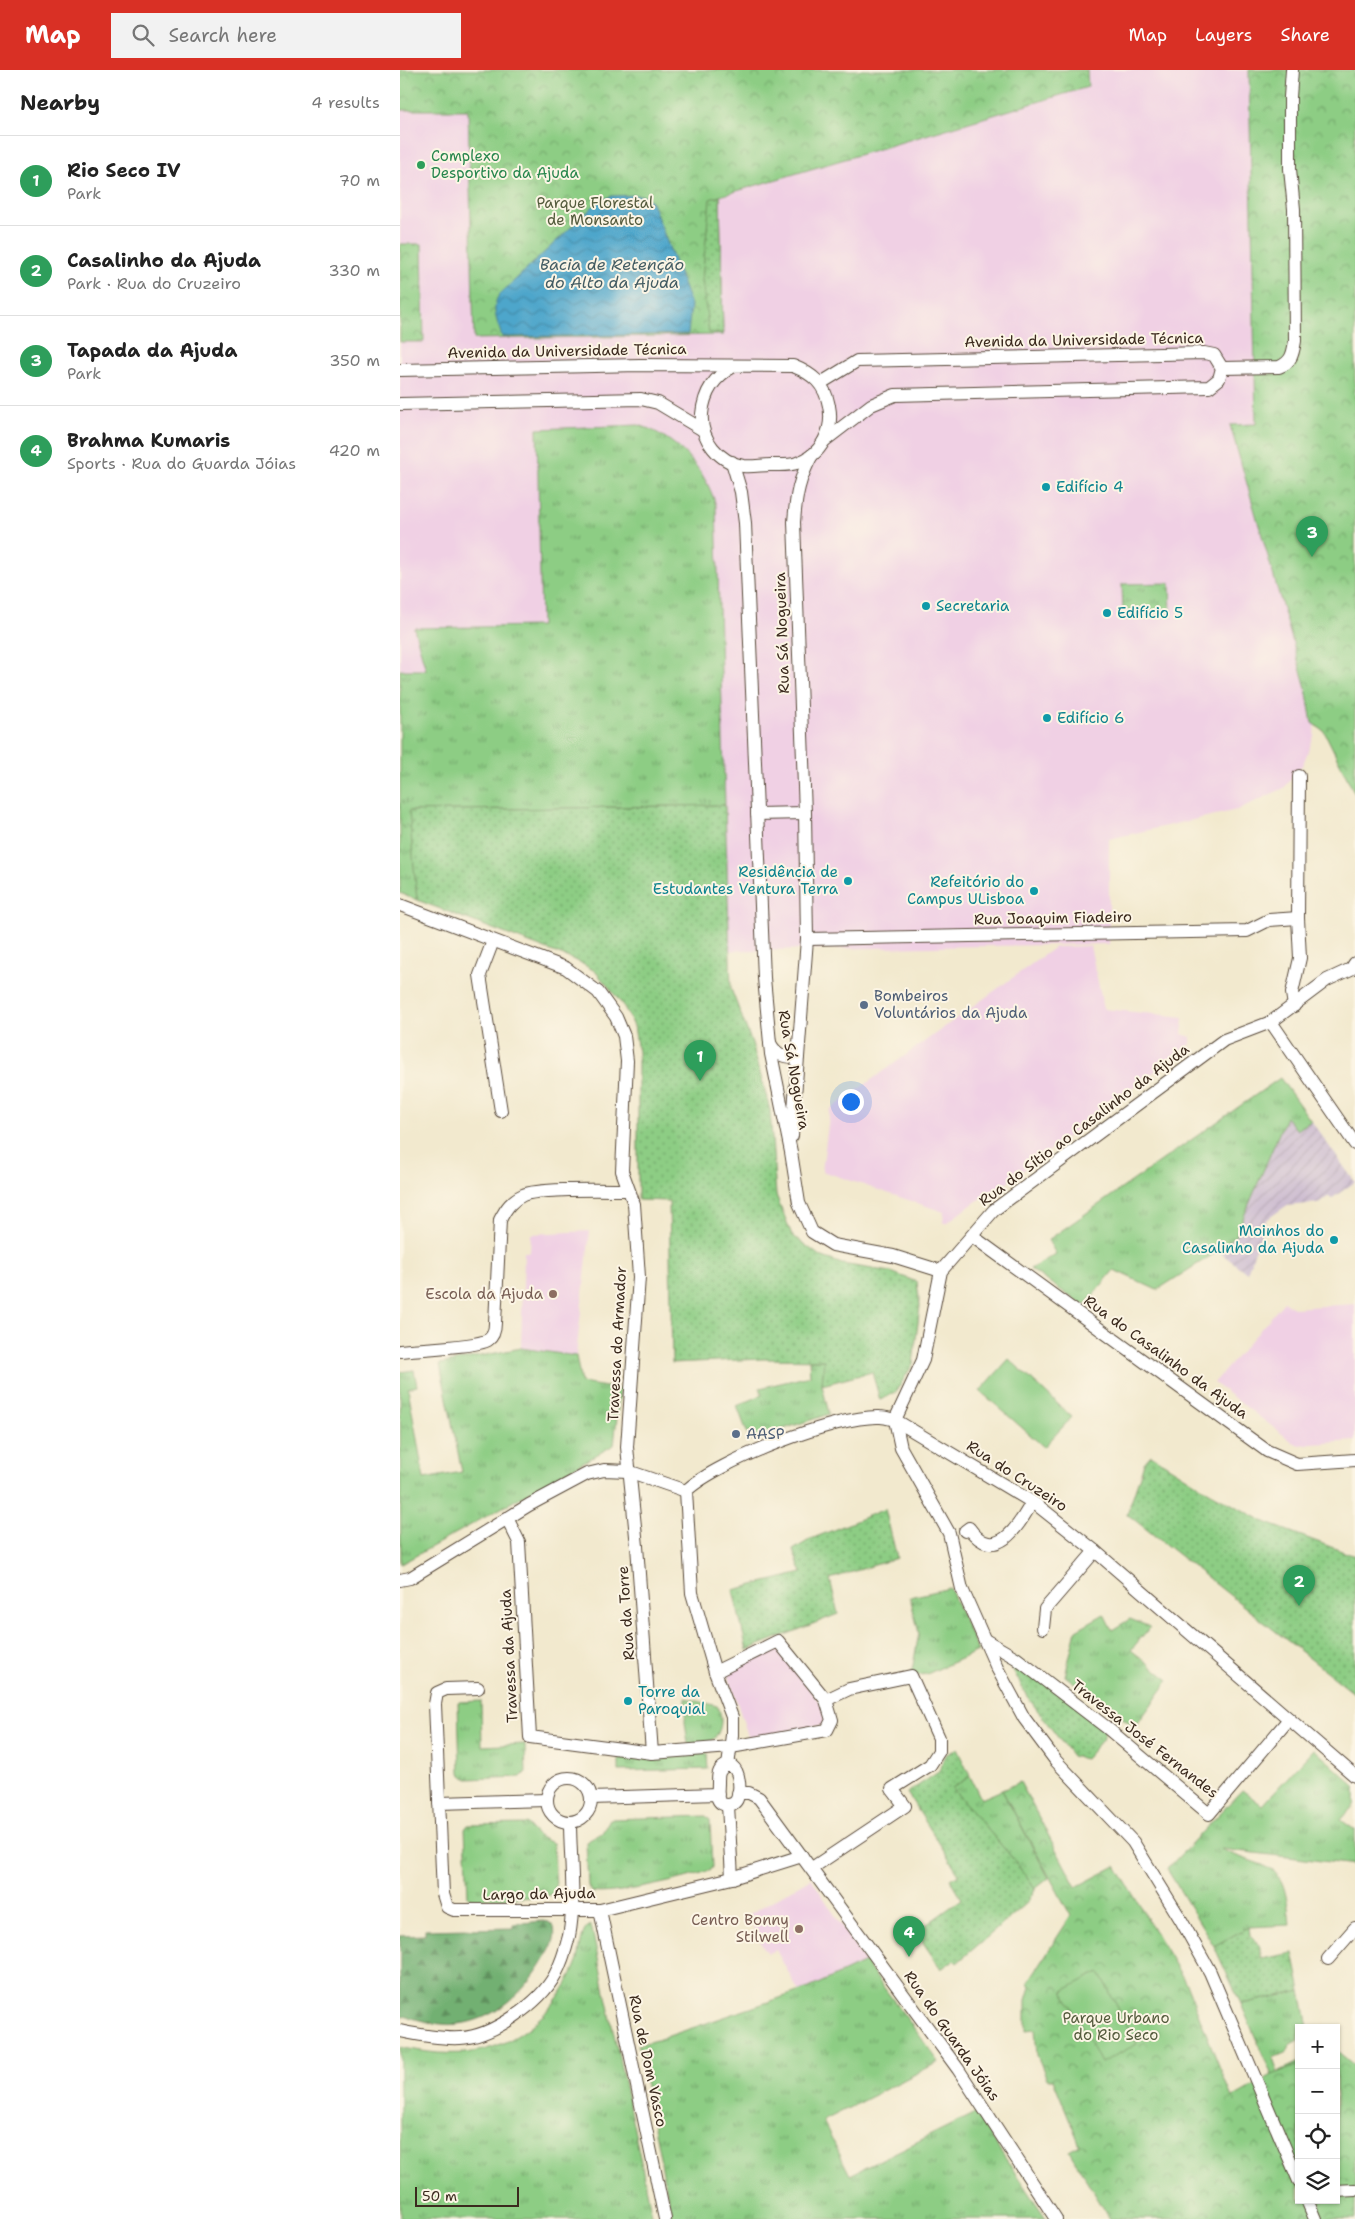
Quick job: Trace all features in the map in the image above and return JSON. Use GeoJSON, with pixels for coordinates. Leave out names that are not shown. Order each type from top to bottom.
{"type":"FeatureCollection","features":[{"type":"Feature","properties":{"kind":"street"},"geometry":{"type":"LineString","coordinates":[[824,441],[829,429],[831,414],[828,398],[821,383],[809,372],[793,366],[734,366],[722,373],[714,381],[707,393],[703,405],[703,430],[710,445],[719,456],[744,466],[795,464],[812,455],[824,441],[871,405],[894,394],[1209,387],[1219,379],[1222,368],[1280,367],[1286,364],[1293,356],[1295,341],[1294,228],[1290,169],[1292,70]]}},
{"type":"Feature","properties":{"kind":"street","name":"Avenida da Universidade Técnica"},"geometry":{"type":"LineString","coordinates":[[821,383],[857,361],[1204,353],[1214,355],[1222,368]]}},
{"type":"Feature","properties":{"kind":"street","name":"Avenida da Universidade Técnica"},"geometry":{"type":"LineString","coordinates":[[400,370],[640,365],[734,366]]}},
{"type":"Feature","properties":{"kind":"street"},"geometry":{"type":"LineString","coordinates":[[400,404],[641,399],[658,404],[703,430]]}},
{"type":"Feature","properties":{"kind":"street","name":"Rua Sá Nogueira"},"geometry":{"type":"LineString","coordinates":[[791,1152],[807,939],[805,814],[794,522],[796,492],[802,473],[812,455]]}},
{"type":"Feature","properties":{"kind":"street","name":"Rua Sá Nogueira"},"geometry":{"type":"LineString","coordinates":[[732,462],[741,492],[744,523],[764,978],[770,1043],[799,1203],[812,1232],[833,1245],[893,1256],[941,1271]]}},
{"type":"Feature","properties":{"kind":"street"},"geometry":{"type":"LineString","coordinates":[[1294,1006],[1292,993],[1300,958],[1298,918],[1299,776]]}},
{"type":"Feature","properties":{"kind":"street"},"geometry":{"type":"LineString","coordinates":[[756,814],[805,814]]}},
{"type":"Feature","properties":{"kind":"street","name":"Travessa do Armador"},"geometry":{"type":"LineString","coordinates":[[400,905],[566,968],[598,992],[616,1017],[624,1036],[627,1061],[622,1164],[623,1178],[634,1204],[639,1276],[627,1447],[628,1471]]}},
{"type":"Feature","properties":{"kind":"street","name":"Rua Joaquim Fiadeiro"},"geometry":{"type":"LineString","coordinates":[[807,939],[1248,931],[1269,920],[1298,918]]}},
{"type":"Feature","properties":{"kind":"street"},"geometry":{"type":"LineString","coordinates":[[493,941],[482,966],[480,985],[501,1111]]}},
{"type":"Feature","properties":{"kind":"street","name":"Rua do Sítio ao Casalinho da Ajuda"},"geometry":{"type":"LineString","coordinates":[[941,1271],[994,1210],[1195,1060],[1224,1040],[1271,1022],[1327,980],[1354,967]]}},
{"type":"Feature","properties":{"kind":"street"},"geometry":{"type":"LineString","coordinates":[[1271,1022],[1355,1144]]}},
{"type":"Feature","properties":{"kind":"street"},"geometry":{"type":"LineString","coordinates":[[770,1043],[779,1055],[798,1057]]}},
{"type":"Feature","properties":{"kind":"street"},"geometry":{"type":"LineString","coordinates":[[400,1351],[472,1344],[487,1340],[492,1336],[496,1323],[500,1220],[505,1209],[516,1199],[531,1192],[628,1190]]}},
{"type":"Feature","properties":{"kind":"street","name":"Rua do Casalinho da Ajuda"},"geometry":{"type":"LineString","coordinates":[[972,1236],[1267,1451],[1297,1464],[1355,1460]]}},
{"type":"Feature","properties":{"kind":"street"},"geometry":{"type":"LineString","coordinates":[[941,1271],[923,1360],[895,1420],[901,1448],[949,1533],[962,1589],[997,1668],[1024,1718],[1056,1761],[1133,1842],[1181,1920],[1210,1972],[1295,2172]]}},
{"type":"Feature","properties":{"kind":"street","name":"Rua do Cruzeiro"},"geometry":{"type":"LineString","coordinates":[[686,1491],[698,1480],[772,1445],[830,1424],[880,1417],[895,1420],[1032,1502],[1095,1551],[1355,1776]]}},
{"type":"Feature","properties":{"kind":"street"},"geometry":{"type":"LineString","coordinates":[[400,1580],[410,1578],[507,1518],[587,1474],[604,1470],[628,1471],[686,1491],[692,1593],[715,1672],[732,1717],[728,1766]]}},
{"type":"Feature","properties":{"kind":"street","name":"Rua da Torre"},"geometry":{"type":"LineString","coordinates":[[628,1471],[637,1546],[652,1753]]}},
{"type":"Feature","properties":{"kind":"street"},"geometry":{"type":"LineString","coordinates":[[965,1531],[969,1528],[975,1537],[983,1542],[998,1542],[1011,1535],[1022,1521],[1032,1502]]}},
{"type":"Feature","properties":{"kind":"street","name":"Travessa da Ajuda"},"geometry":{"type":"LineString","coordinates":[[507,1518],[519,1542],[530,1737],[652,1753],[731,1747],[827,1730],[832,1720],[826,1700],[778,1641],[715,1672]]}},
{"type":"Feature","properties":{"kind":"street"},"geometry":{"type":"LineString","coordinates":[[1043,1628],[1044,1609],[1095,1551]]}},
{"type":"Feature","properties":{"kind":"street","name":"Travessa José Fernandes"},"geometry":{"type":"LineString","coordinates":[[985,1640],[1004,1650],[1061,1693],[1210,1814],[1289,1720]]}},
{"type":"Feature","properties":{"kind":"street"},"geometry":{"type":"LineString","coordinates":[[812,1868],[906,1806],[892,1789],[930,1765],[939,1751],[939,1738],[911,1676],[849,1689],[826,1700]]}},
{"type":"Feature","properties":{"kind":"street","name":"Largo da Ajuda"},"geometry":{"type":"LineString","coordinates":[[478,1688],[446,1689],[437,1693],[435,1704],[442,1894],[447,1907],[454,1910],[467,1911],[600,1910],[732,1878],[802,1856]]}},
{"type":"Feature","properties":{"kind":"street"},"geometry":{"type":"LineString","coordinates":[[728,1766],[735,1768],[738,1774],[738,1793],[736,1801],[728,1805],[720,1801],[718,1794],[719,1770],[728,1766]]}},
{"type":"Feature","properties":{"kind":"street"},"geometry":{"type":"LineString","coordinates":[[564,1779],[579,1781],[589,1791],[591,1798],[590,1807],[585,1814],[578,1820],[570,1822],[562,1821],[551,1813],[547,1800],[552,1786],[564,1779]]}},
{"type":"Feature","properties":{"kind":"street","name":"Rua do Guarda Jóias"},"geometry":{"type":"LineString","coordinates":[[738,1793],[749,1792],[759,1798],[812,1868],[845,1917],[958,2068],[1056,2219]]}},
{"type":"Feature","properties":{"kind":"street"},"geometry":{"type":"LineString","coordinates":[[591,1798],[718,1794]]}},
{"type":"Feature","properties":{"kind":"street"},"geometry":{"type":"LineString","coordinates":[[439,1803],[547,1800]]}},
{"type":"Feature","properties":{"kind":"street"},"geometry":{"type":"LineString","coordinates":[[728,1805],[732,1878]]}},
{"type":"Feature","properties":{"kind":"street"},"geometry":{"type":"LineString","coordinates":[[400,2031],[435,2037],[461,2038],[481,2034],[502,2024],[542,1993],[555,1975],[569,1934],[571,1909],[570,1822]]}},
{"type":"Feature","properties":{"kind":"street","name":"Rua de Dom Vasco"},"geometry":{"type":"LineString","coordinates":[[600,1910],[664,2219]]}},
{"type":"Feature","properties":{"kind":"street"},"geometry":{"type":"LineString","coordinates":[[1328,1959],[1355,1928]]}},
{"type":"Feature","properties":{"kind":"street"},"geometry":{"type":"LineString","coordinates":[[1340,2191],[1355,2190]]}},
{"type":"Feature","properties":{"kind":"street"},"geometry":{"type":"LineString","coordinates":[[1311,2204],[1315,2219]]}},
{"type":"Feature","properties":{"kind":"shaded area"},"geometry":{"type":"Polygon","coordinates":[[[1084,70],[1252,70],[1316,717],[1314,736],[1303,764],[1284,788],[1237,810],[1109,839],[1109,944],[708,951],[701,681],[400,683],[400,85],[702,197],[1084,70]]]}},
{"type":"Feature","properties":{"kind":"shaded area"},"geometry":{"type":"Polygon","coordinates":[[[1090,946],[1104,1009],[1184,1017],[1182,1034],[1191,1037],[1191,1044],[988,1197],[984,1196],[946,1223],[943,1223],[944,1212],[822,1171],[830,1110],[1055,947],[1090,946]]]}},
{"type":"Feature","properties":{"kind":"shaded area"},"geometry":{"type":"Polygon","coordinates":[[[1286,1117],[1297,1130],[1311,1121],[1355,1182],[1331,1199],[1329,1196],[1319,1203],[1286,1206],[1266,1220],[1247,1273],[1218,1251],[1236,1235],[1286,1117]]]}},
{"type":"Feature","properties":{"kind":"shaded area","name":"Escola da Ajuda"},"geometry":{"type":"Polygon","coordinates":[[[590,1231],[576,1356],[521,1348],[524,1252],[530,1252],[531,1234],[590,1231]]]}},
{"type":"Feature","properties":{"kind":"shaded area"},"geometry":{"type":"Polygon","coordinates":[[[1284,1302],[1294,1308],[1355,1304],[1355,1441],[1297,1445],[1214,1383],[1284,1302]]]}},
{"type":"Feature","properties":{"kind":"shaded area"},"geometry":{"type":"Polygon","coordinates":[[[777,1647],[822,1706],[827,1721],[822,1725],[749,1739],[727,1672],[777,1647]]]}},
{"type":"Feature","properties":{"kind":"shaded area","name":"Centro Bonny Stilwell"},"geometry":{"type":"Polygon","coordinates":[[[811,1878],[865,1962],[799,1992],[776,1950],[768,1953],[760,1942],[748,1915],[811,1878]]]}},
{"type":"Feature","properties":{"kind":"green space","name":"Parque Florestal de Monsanto"},"geometry":{"type":"Polygon","coordinates":[[[400,70],[1087,70],[1088,87],[720,196],[723,335],[474,339],[468,110],[400,110],[400,70]]]}},
{"type":"Feature","properties":{"kind":"green space"},"geometry":{"type":"Polygon","coordinates":[[[1249,70],[1355,70],[1355,794],[1324,731],[1312,723],[1306,688],[1230,425],[1256,424],[1249,70]]]}},
{"type":"Feature","properties":{"kind":"green space"},"geometry":{"type":"Polygon","coordinates":[[[720,196],[723,333],[709,333],[702,280],[710,199],[720,196]]]}},
{"type":"Feature","properties":{"kind":"green space"},"geometry":{"type":"Polygon","coordinates":[[[400,244],[422,244],[424,342],[400,342],[400,244]]]}},
{"type":"Feature","properties":{"kind":"green space"},"geometry":{"type":"Polygon","coordinates":[[[639,425],[653,430],[688,456],[705,479],[716,506],[725,805],[410,811],[417,900],[400,893],[400,670],[426,670],[414,628],[541,626],[537,429],[639,425]]]}},
{"type":"Feature","properties":{"kind":"green space"},"geometry":{"type":"Polygon","coordinates":[[[1170,583],[1171,615],[1123,615],[1122,584],[1170,583]]]}},
{"type":"Feature","properties":{"kind":"green space"},"geometry":{"type":"Polygon","coordinates":[[[725,805],[731,989],[752,1043],[770,1110],[776,1195],[792,1235],[820,1256],[842,1264],[891,1272],[917,1282],[920,1306],[913,1364],[896,1392],[880,1400],[872,1372],[822,1385],[824,1360],[763,1359],[672,1363],[669,1201],[638,1200],[638,1052],[634,1026],[624,1007],[595,971],[577,961],[417,900],[409,811],[725,805]]]}},
{"type":"Feature","properties":{"kind":"green space"},"geometry":{"type":"Polygon","coordinates":[[[1280,1078],[1311,1121],[1297,1130],[1286,1117],[1236,1235],[1218,1251],[1157,1290],[1114,1270],[1084,1306],[1030,1269],[1056,1254],[1048,1240],[1280,1078]]]}},
{"type":"Feature","properties":{"kind":"green space"},"geometry":{"type":"Polygon","coordinates":[[[521,1348],[576,1356],[581,1383],[620,1389],[614,1445],[401,1564],[400,1372],[414,1370],[417,1386],[408,1388],[424,1479],[462,1472],[440,1364],[521,1348]]]}},
{"type":"Feature","properties":{"kind":"green space"},"geometry":{"type":"Polygon","coordinates":[[[1009,1359],[1072,1417],[1044,1447],[980,1391],[1009,1359]]]}},
{"type":"Feature","properties":{"kind":"green space"},"geometry":{"type":"Polygon","coordinates":[[[809,1360],[825,1360],[822,1385],[829,1414],[750,1440],[737,1406],[762,1395],[760,1388],[810,1376],[809,1360]]]}},
{"type":"Feature","properties":{"kind":"green space"},"geometry":{"type":"Polygon","coordinates":[[[1151,1455],[1211,1493],[1267,1523],[1355,1556],[1355,1694],[1127,1514],[1144,1463],[1151,1455]]]}},
{"type":"Feature","properties":{"kind":"green space"},"geometry":{"type":"Polygon","coordinates":[[[885,1509],[897,1558],[830,1579],[838,1614],[747,1650],[733,1590],[802,1573],[793,1550],[811,1539],[885,1509]]]}},
{"type":"Feature","properties":{"kind":"green space"},"geometry":{"type":"Polygon","coordinates":[[[950,1588],[978,1651],[927,1674],[911,1676],[919,1633],[910,1597],[950,1588]]]}},
{"type":"Feature","properties":{"kind":"green space"},"geometry":{"type":"Polygon","coordinates":[[[1104,1614],[1112,1630],[1130,1619],[1150,1627],[1131,1650],[1169,1680],[1135,1727],[1065,1676],[1076,1630],[1104,1614]]]}},
{"type":"Feature","properties":{"kind":"green space"},"geometry":{"type":"Polygon","coordinates":[[[1016,1658],[1106,1727],[1102,1740],[1085,1759],[1072,1756],[1026,1695],[1009,1662],[1016,1658]]]}},
{"type":"Feature","properties":{"kind":"green space"},"geometry":{"type":"Polygon","coordinates":[[[686,1698],[717,1706],[721,1715],[719,1731],[709,1742],[688,1744],[685,1722],[686,1698]]]}},
{"type":"Feature","properties":{"kind":"green space"},"geometry":{"type":"Polygon","coordinates":[[[481,1701],[482,1746],[525,1744],[526,1772],[521,1777],[467,1779],[460,1773],[458,1702],[481,1701]]]}},
{"type":"Feature","properties":{"kind":"green space"},"geometry":{"type":"Polygon","coordinates":[[[957,1749],[970,1776],[952,1788],[1014,1860],[1035,1889],[1027,1903],[957,1963],[954,1960],[941,1969],[916,1932],[962,1899],[950,1879],[959,1874],[907,1793],[940,1771],[945,1755],[957,1749]]]}},
{"type":"Feature","properties":{"kind":"green space"},"geometry":{"type":"Polygon","coordinates":[[[1314,1749],[1355,1786],[1355,1804],[1341,1820],[1355,1830],[1355,1865],[1221,1849],[1264,1866],[1272,1870],[1279,1877],[1284,1888],[1290,1925],[1249,1927],[1214,1946],[1167,1869],[1242,1790],[1262,1805],[1314,1749]]]}},
{"type":"Feature","properties":{"kind":"green space"},"geometry":{"type":"Polygon","coordinates":[[[707,1753],[708,1769],[619,1771],[619,1756],[707,1753]]]}},
{"type":"Feature","properties":{"kind":"green space"},"geometry":{"type":"Polygon","coordinates":[[[970,1776],[981,1799],[1002,1790],[1049,1878],[1035,1889],[1014,1860],[952,1788],[970,1776]]]}},
{"type":"Feature","properties":{"kind":"green space","name":"Parque Urbano do Rio Seco"},"geometry":{"type":"Polygon","coordinates":[[[1020,1782],[1076,1887],[1116,1866],[1186,1983],[1232,2098],[1272,2075],[1295,2066],[1295,2204],[1340,2204],[1340,2054],[1355,2067],[1355,2219],[1110,2219],[1069,2151],[1080,2145],[1053,2079],[1047,2079],[1037,2055],[1035,2029],[1026,2030],[1026,2000],[1030,1987],[1028,1982],[1071,1916],[1002,1790],[1020,1782]]]}},
{"type":"Feature","properties":{"kind":"green space"},"geometry":{"type":"Polygon","coordinates":[[[706,1816],[710,1820],[712,1867],[710,1870],[669,1882],[632,1889],[615,1892],[591,1892],[588,1886],[586,1842],[602,1833],[610,1819],[706,1816]]]}},
{"type":"Feature","properties":{"kind":"green space"},"geometry":{"type":"Polygon","coordinates":[[[527,1824],[538,1836],[553,1843],[556,1886],[553,1893],[545,1897],[474,1899],[468,1897],[465,1829],[468,1825],[527,1824]]]}},
{"type":"Feature","properties":{"kind":"green space"},"geometry":{"type":"Polygon","coordinates":[[[549,1922],[554,1927],[555,1936],[551,1948],[537,1971],[521,1991],[501,2008],[478,2019],[449,2025],[400,2015],[400,1936],[425,1935],[425,1930],[513,1928],[513,1924],[549,1922]]]}},
{"type":"Feature","properties":{"kind":"green space"},"geometry":{"type":"Polygon","coordinates":[[[591,1925],[653,2219],[400,2219],[400,2047],[439,2053],[476,2051],[510,2040],[526,2030],[548,2010],[563,1990],[578,1959],[583,1935],[587,1927],[591,1925]]]}},
{"type":"Feature","properties":{"kind":"green space"},"geometry":{"type":"Polygon","coordinates":[[[1249,1927],[1250,1936],[1261,1947],[1261,1959],[1293,1953],[1301,1991],[1241,2004],[1214,1946],[1249,1927]]]}},
{"type":"Feature","properties":{"kind":"green space"},"geometry":{"type":"Polygon","coordinates":[[[865,1962],[939,2062],[823,2121],[850,2175],[975,2113],[1046,2219],[672,2219],[638,2045],[809,1988],[865,1962]]]}},
{"type":"Feature","properties":{"kind":"green space"},"geometry":{"type":"Polygon","coordinates":[[[1099,1972],[1137,2044],[1101,2063],[1063,1991],[1099,1972]]]}},
{"type":"Feature","properties":{"kind":"green space"},"geometry":{"type":"Polygon","coordinates":[[[1301,1991],[1307,2024],[1295,2024],[1295,2042],[1290,2045],[1287,2052],[1273,2058],[1278,2072],[1295,2064],[1295,2129],[1241,2004],[1301,1991]]]}},
{"type":"Feature","properties":{"kind":"water","name":"Bacia de Retenção do Alto da Ajuda"},"geometry":{"type":"Polygon","coordinates":[[[640,195],[647,197],[652,202],[691,305],[688,334],[502,337],[495,310],[496,300],[499,295],[599,201],[611,196],[640,195]]]}},
{"type":"Feature","properties":{"kind":"place","name":"Complexo Desportivo da Ajuda"},"geometry":{"type":"Point","coordinates":[421,165]}},
{"type":"Feature","properties":{"kind":"place","name":"Edifício 4"},"geometry":{"type":"Point","coordinates":[1046,487]}},
{"type":"Feature","properties":{"kind":"place","name":"Tapada da Ajuda"},"geometry":{"type":"Point","coordinates":[1312,557]}},
{"type":"Feature","properties":{"kind":"place","name":"Secretaria"},"geometry":{"type":"Point","coordinates":[926,606]}},
{"type":"Feature","properties":{"kind":"place","name":"Edifício 5"},"geometry":{"type":"Point","coordinates":[1107,613]}},
{"type":"Feature","properties":{"kind":"place","name":"Edifício 6"},"geometry":{"type":"Point","coordinates":[1047,718]}},
{"type":"Feature","properties":{"kind":"place","name":"Residência de Estudantes Ventura Terra"},"geometry":{"type":"Point","coordinates":[848,881]}},
{"type":"Feature","properties":{"kind":"place","name":"Refeitório do Campus ULisboa"},"geometry":{"type":"Point","coordinates":[1034,891]}},
{"type":"Feature","properties":{"kind":"place","name":"Bombeiros Voluntários da Ajuda"},"geometry":{"type":"Point","coordinates":[864,1005]}},
{"type":"Feature","properties":{"kind":"place","name":"Rio Seco IV"},"geometry":{"type":"Point","coordinates":[700,1081]}},
{"type":"Feature","properties":{"kind":"place","name":"Moinhos do Casalinho da Ajuda"},"geometry":{"type":"Point","coordinates":[1334,1240]}},
{"type":"Feature","properties":{"kind":"place","name":"Escola da Ajuda"},"geometry":{"type":"Point","coordinates":[553,1294]}},
{"type":"Feature","properties":{"kind":"place","name":"AASP"},"geometry":{"type":"Point","coordinates":[736,1434]}},
{"type":"Feature","properties":{"kind":"place","name":"Casalinho da Ajuda"},"geometry":{"type":"Point","coordinates":[1299,1606]}},
{"type":"Feature","properties":{"kind":"place","name":"Torre da Paroquial"},"geometry":{"type":"Point","coordinates":[628,1701]}},
{"type":"Feature","properties":{"kind":"place","name":"Centro Bonny Stilwell"},"geometry":{"type":"Point","coordinates":[799,1929]}},
{"type":"Feature","properties":{"kind":"place","name":"Brahma Kumaris"},"geometry":{"type":"Point","coordinates":[909,1957]}}]}
